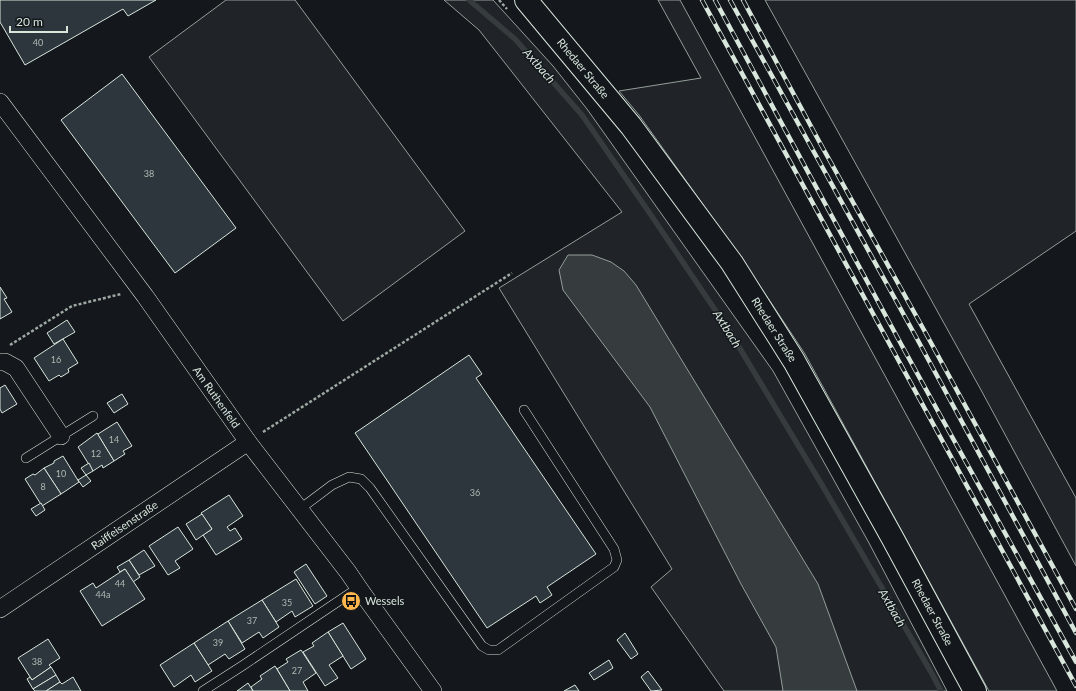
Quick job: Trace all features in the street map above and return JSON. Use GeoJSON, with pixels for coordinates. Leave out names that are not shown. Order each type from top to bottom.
{"type":"FeatureCollection","features":[{"type":"Feature","properties":{"kind":"street","name":"Rhedaer Straße"},"geometry":{"type":"LineString","coordinates":[[518,6],[631,126],[732,263],[794,361],[893,539],[975,691]]}},
{"type":"Feature","properties":{"kind":"street","name":"Am Ruthenfeld"},"geometry":{"type":"LineString","coordinates":[[0,102],[138,286],[248,442],[348,572],[433,691]]}},
{"type":"Feature","properties":{"kind":"street"},"geometry":{"type":"LineString","coordinates":[[2,362],[16,368],[61,436]]}},
{"type":"Feature","properties":{"kind":"street","name":"Raiffeisenstraße"},"geometry":{"type":"LineString","coordinates":[[0,609],[248,442]]}},
{"type":"Feature","properties":{"kind":"lane"},"geometry":{"type":"LineString","coordinates":[[300,509],[332,485],[349,477],[361,479],[370,488],[482,646],[489,650],[498,650],[614,567],[617,560],[614,549],[524,410]]}},
{"type":"Feature","properties":{"kind":"lane"},"geometry":{"type":"LineString","coordinates":[[26,458],[93,416]]}},
{"type":"Feature","properties":{"kind":"lane"},"geometry":{"type":"LineString","coordinates":[[203,691],[358,588]]}},
{"type":"Feature","properties":{"kind":"path"},"geometry":{"type":"LineString","coordinates":[[499,0],[518,6]]}},
{"type":"Feature","properties":{"kind":"path"},"geometry":{"type":"LineString","coordinates":[[248,442],[512,273]]}},
{"type":"Feature","properties":{"kind":"path"},"geometry":{"type":"LineString","coordinates":[[2,362],[10,345],[72,306],[130,292],[138,286]]}},
{"type":"Feature","properties":{"kind":"shaded area"},"geometry":{"type":"Polygon","coordinates":[[[226,0],[295,0],[465,231],[343,321],[149,57],[226,0]]]}},
{"type":"Feature","properties":{"kind":"shaded area"},"geometry":{"type":"Polygon","coordinates":[[[444,0],[493,0],[553,66],[587,109],[773,371],[869,543],[947,691],[724,691],[651,587],[672,569],[499,288],[622,212],[479,30],[444,0]]]}},
{"type":"Feature","properties":{"kind":"shaded area"},"geometry":{"type":"Polygon","coordinates":[[[658,0],[680,0],[1057,691],[989,691],[805,354],[742,259],[639,115],[619,91],[701,78],[658,0]]]}},
{"type":"Feature","properties":{"kind":"shaded area"},"geometry":{"type":"Polygon","coordinates":[[[765,0],[1076,0],[1076,231],[969,304],[1076,498],[1076,566],[981,390],[765,0]]]}},
{"type":"Feature","properties":{"kind":"shaded area"},"geometry":{"type":"Polygon","coordinates":[[[568,255],[592,255],[611,262],[624,271],[636,285],[818,584],[857,691],[783,691],[776,647],[741,584],[650,407],[563,290],[559,270],[568,255]]]}},
{"type":"Feature","properties":{"kind":"building"},"geometry":{"type":"Polygon","coordinates":[[[0,0],[156,0],[128,16],[123,9],[25,65],[0,22],[0,0]]]}},
{"type":"Feature","properties":{"kind":"building"},"geometry":{"type":"Polygon","coordinates":[[[122,74],[236,228],[175,273],[61,120],[122,74]]]}},
{"type":"Feature","properties":{"kind":"building"},"geometry":{"type":"Polygon","coordinates":[[[0,287],[7,298],[4,299],[12,312],[0,319],[0,287]]]}},
{"type":"Feature","properties":{"kind":"building"},"geometry":{"type":"Polygon","coordinates":[[[67,320],[75,332],[54,344],[47,333],[67,320]]]}},
{"type":"Feature","properties":{"kind":"building"},"geometry":{"type":"Polygon","coordinates":[[[63,339],[78,363],[68,369],[69,372],[61,377],[59,375],[49,381],[34,358],[63,339]]]}},
{"type":"Feature","properties":{"kind":"building"},"geometry":{"type":"Polygon","coordinates":[[[469,355],[482,374],[476,378],[596,554],[547,587],[552,595],[540,603],[536,596],[487,628],[355,433],[469,355]]]}},
{"type":"Feature","properties":{"kind":"building"},"geometry":{"type":"Polygon","coordinates":[[[5,385],[17,404],[2,413],[0,409],[0,388],[5,385]]]}},
{"type":"Feature","properties":{"kind":"building"},"geometry":{"type":"Polygon","coordinates":[[[122,394],[128,404],[114,413],[107,403],[122,394]]]}},
{"type":"Feature","properties":{"kind":"building"},"geometry":{"type":"Polygon","coordinates":[[[117,422],[132,446],[123,451],[125,454],[114,461],[97,433],[98,434],[117,422]]]}},
{"type":"Feature","properties":{"kind":"building"},"geometry":{"type":"Polygon","coordinates":[[[97,433],[114,461],[103,468],[102,465],[93,471],[78,447],[97,433]]]}},
{"type":"Feature","properties":{"kind":"building"},"geometry":{"type":"Polygon","coordinates":[[[63,456],[79,482],[61,494],[44,468],[63,456]]]}},
{"type":"Feature","properties":{"kind":"building"},"geometry":{"type":"Polygon","coordinates":[[[89,463],[93,471],[86,475],[81,468],[89,463]]]}},
{"type":"Feature","properties":{"kind":"building"},"geometry":{"type":"Polygon","coordinates":[[[44,468],[61,494],[42,506],[25,479],[33,474],[35,475],[44,468]]]}},
{"type":"Feature","properties":{"kind":"building"},"geometry":{"type":"Polygon","coordinates":[[[86,475],[91,481],[83,487],[78,480],[86,475]]]}},
{"type":"Feature","properties":{"kind":"building"},"geometry":{"type":"Polygon","coordinates":[[[229,495],[243,516],[227,527],[230,531],[235,528],[242,539],[216,555],[203,535],[212,529],[201,513],[229,495]]]}},
{"type":"Feature","properties":{"kind":"building"},"geometry":{"type":"Polygon","coordinates":[[[41,503],[45,510],[36,516],[31,509],[41,503]]]}},
{"type":"Feature","properties":{"kind":"building"},"geometry":{"type":"Polygon","coordinates":[[[202,514],[212,529],[196,540],[186,524],[202,514]]]}},
{"type":"Feature","properties":{"kind":"building"},"geometry":{"type":"Polygon","coordinates":[[[178,527],[193,549],[175,561],[180,568],[168,575],[149,546],[178,527]]]}},
{"type":"Feature","properties":{"kind":"building"},"geometry":{"type":"Polygon","coordinates":[[[144,550],[155,566],[139,575],[129,560],[144,550]]]}},
{"type":"Feature","properties":{"kind":"building"},"geometry":{"type":"Polygon","coordinates":[[[129,560],[140,577],[133,582],[125,569],[120,572],[117,567],[129,560]]]}},
{"type":"Feature","properties":{"kind":"building"},"geometry":{"type":"Polygon","coordinates":[[[306,564],[327,596],[315,604],[294,572],[306,564]]]}},
{"type":"Feature","properties":{"kind":"building"},"geometry":{"type":"Polygon","coordinates":[[[125,569],[145,599],[102,626],[80,591],[93,583],[96,588],[125,569]]]}},
{"type":"Feature","properties":{"kind":"building"},"geometry":{"type":"Polygon","coordinates":[[[296,579],[313,606],[295,617],[292,611],[276,622],[262,600],[296,579]]]}},
{"type":"Feature","properties":{"kind":"building"},"geometry":{"type":"Polygon","coordinates":[[[262,600],[279,627],[263,638],[259,632],[242,643],[228,621],[262,600]]]}},
{"type":"Feature","properties":{"kind":"building"},"geometry":{"type":"Polygon","coordinates":[[[228,621],[245,649],[229,659],[225,654],[208,665],[194,643],[228,621]]]}},
{"type":"Feature","properties":{"kind":"building"},"geometry":{"type":"Polygon","coordinates":[[[343,623],[366,659],[351,669],[328,632],[343,623]]]}},
{"type":"Feature","properties":{"kind":"building"},"geometry":{"type":"Polygon","coordinates":[[[328,632],[343,656],[329,665],[338,678],[325,686],[303,652],[314,646],[312,643],[328,632]]]}},
{"type":"Feature","properties":{"kind":"building"},"geometry":{"type":"Polygon","coordinates":[[[625,633],[638,654],[631,659],[617,640],[625,633]]]}},
{"type":"Feature","properties":{"kind":"building"},"geometry":{"type":"Polygon","coordinates":[[[48,639],[60,658],[49,665],[51,667],[32,680],[18,658],[48,639]]]}},
{"type":"Feature","properties":{"kind":"building"},"geometry":{"type":"Polygon","coordinates":[[[194,643],[212,671],[195,682],[191,675],[174,687],[160,665],[194,643]]]}},
{"type":"Feature","properties":{"kind":"building"},"geometry":{"type":"Polygon","coordinates":[[[301,650],[316,673],[303,682],[308,691],[290,691],[277,669],[288,662],[286,659],[301,650]]]}},
{"type":"Feature","properties":{"kind":"building"},"geometry":{"type":"Polygon","coordinates":[[[609,660],[613,668],[594,680],[589,673],[609,660]]]}},
{"type":"Feature","properties":{"kind":"building"},"geometry":{"type":"Polygon","coordinates":[[[275,666],[290,691],[253,691],[251,687],[262,679],[260,676],[275,666]]]}},
{"type":"Feature","properties":{"kind":"building"},"geometry":{"type":"Polygon","coordinates":[[[51,667],[56,675],[33,689],[27,679],[30,677],[32,680],[51,667]]]}},
{"type":"Feature","properties":{"kind":"building"},"geometry":{"type":"Polygon","coordinates":[[[648,671],[662,690],[651,691],[641,677],[648,671]]]}},
{"type":"Feature","properties":{"kind":"building"},"geometry":{"type":"Polygon","coordinates":[[[56,675],[60,682],[46,691],[35,691],[33,689],[56,675]]]}},
{"type":"Feature","properties":{"kind":"building"},"geometry":{"type":"Polygon","coordinates":[[[73,677],[81,691],[46,691],[60,682],[62,684],[73,677]]]}},
{"type":"Feature","properties":{"kind":"building"},"geometry":{"type":"Polygon","coordinates":[[[248,683],[253,691],[237,691],[248,683]]]}},
{"type":"Feature","properties":{"kind":"building"},"geometry":{"type":"Polygon","coordinates":[[[575,685],[579,691],[564,691],[575,685]]]}},
{"type":"Feature","properties":{"kind":"waterway","name":"Axtbach"},"geometry":{"type":"LineString","coordinates":[[469,0],[515,39],[582,115],[653,218],[730,332],[822,485],[941,691]]}},
{"type":"Feature","properties":{"kind":"railway"},"geometry":{"type":"LineString","coordinates":[[702,0],[1076,686]]}},
{"type":"Feature","properties":{"kind":"railway"},"geometry":{"type":"LineString","coordinates":[[715,0],[901,344],[1076,662]]}},
{"type":"Feature","properties":{"kind":"railway"},"geometry":{"type":"LineString","coordinates":[[730,0],[915,335],[1076,633]]}},
{"type":"Feature","properties":{"kind":"railway"},"geometry":{"type":"LineString","coordinates":[[743,0],[1076,609]]}},
{"type":"Feature","properties":{"kind":"place","name":"Wessels"},"geometry":{"type":"Point","coordinates":[351,601]}}]}
